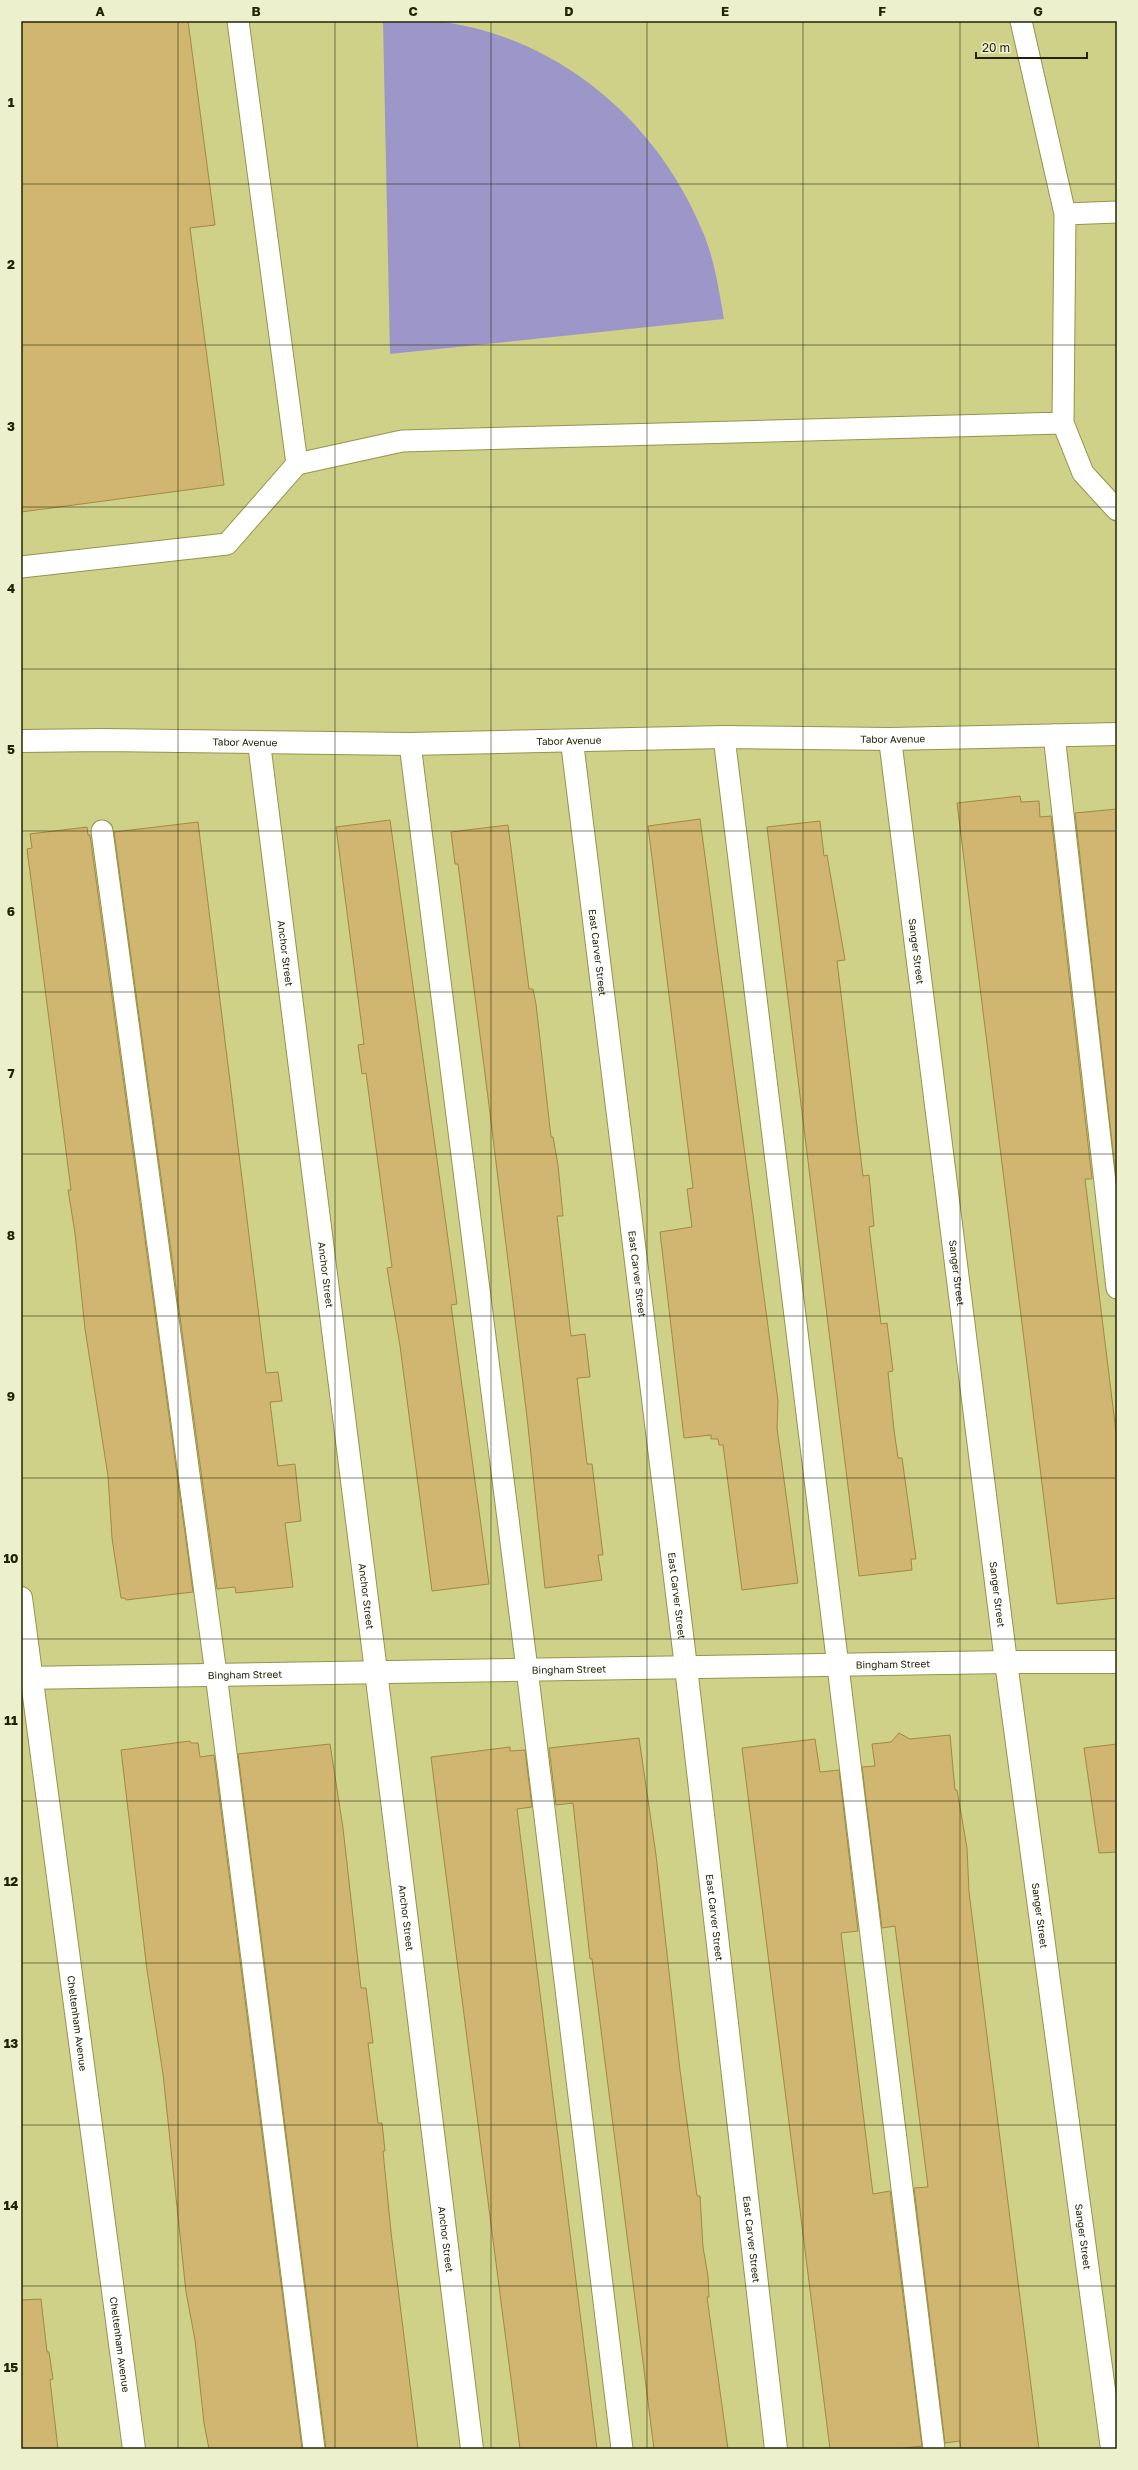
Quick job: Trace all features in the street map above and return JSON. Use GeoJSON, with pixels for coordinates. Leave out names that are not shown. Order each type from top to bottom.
{"type":"FeatureCollection","features":[{"type":"Feature","properties":{"kind":"street","name":"Tabor Avenue"},"geometry":{"type":"LineString","coordinates":[[21,742],[104,740],[410,744],[572,742],[724,737],[890,739],[1117,734]]}},
{"type":"Feature","properties":{"kind":"street","name":"Sanger Street"},"geometry":{"type":"LineString","coordinates":[[890,739],[1006,1662],[1112,2449]]}},
{"type":"Feature","properties":{"kind":"street","name":"East Carver Street"},"geometry":{"type":"LineString","coordinates":[[572,742],[686,1667],[776,2449]]}},
{"type":"Feature","properties":{"kind":"street","name":"Anchor Street"},"geometry":{"type":"LineString","coordinates":[[258,743],[376,1671],[472,2449]]}},
{"type":"Feature","properties":{"kind":"street","name":"Cheltenham Avenue"},"geometry":{"type":"LineString","coordinates":[[21,1598],[26,1678],[134,2449]]}},
{"type":"Feature","properties":{"kind":"street","name":"Bingham Street"},"geometry":{"type":"LineString","coordinates":[[26,1678],[839,1664],[1117,1662]]}},
{"type":"Feature","properties":{"kind":"lane"},"geometry":{"type":"LineString","coordinates":[[238,21],[297,464]]}},
{"type":"Feature","properties":{"kind":"lane"},"geometry":{"type":"LineString","coordinates":[[1021,21],[1065,214],[1063,423],[1083,473],[1117,510]]}},
{"type":"Feature","properties":{"kind":"lane"},"geometry":{"type":"LineString","coordinates":[[1065,214],[1117,212]]}},
{"type":"Feature","properties":{"kind":"lane"},"geometry":{"type":"LineString","coordinates":[[21,567],[227,544],[297,464],[402,441],[1063,423]]}},
{"type":"Feature","properties":{"kind":"lane"},"geometry":{"type":"LineString","coordinates":[[1054,735],[1117,1288]]}},
{"type":"Feature","properties":{"kind":"lane"},"geometry":{"type":"LineString","coordinates":[[724,737],[839,1664],[934,2449]]}},
{"type":"Feature","properties":{"kind":"lane"},"geometry":{"type":"LineString","coordinates":[[410,744],[527,1669],[622,2449]]}},
{"type":"Feature","properties":{"kind":"lane"},"geometry":{"type":"LineString","coordinates":[[102,831],[216,1674],[314,2449]]}},
{"type":"Feature","properties":{"kind":"shaded area"},"geometry":{"type":"Polygon","coordinates":[[[429,20],[480,30],[523,45],[563,65],[600,92],[632,122],[661,157],[686,196],[705,237],[716,277],[724,319],[390,354],[383,21],[429,20]]]}},
{"type":"Feature","properties":{"kind":"building"},"geometry":{"type":"Polygon","coordinates":[[[21,21],[188,21],[215,225],[190,228],[224,485],[21,512],[21,21]]]}},
{"type":"Feature","properties":{"kind":"building"},"geometry":{"type":"Polygon","coordinates":[[[1020,796],[1021,802],[1039,801],[1040,817],[1051,816],[1092,1179],[1085,1179],[1117,1440],[1117,1598],[1057,1604],[957,803],[1020,796]]]}},
{"type":"Feature","properties":{"kind":"building"},"geometry":{"type":"Polygon","coordinates":[[[1117,809],[1117,1178],[1116,1178],[1075,813],[1117,809]]]}},
{"type":"Feature","properties":{"kind":"building"},"geometry":{"type":"Polygon","coordinates":[[[700,819],[778,1401],[777,1428],[798,1583],[742,1590],[723,1445],[719,1445],[718,1439],[711,1439],[711,1435],[684,1438],[660,1232],[692,1227],[687,1189],[693,1188],[648,826],[700,819]]]}},
{"type":"Feature","properties":{"kind":"building"},"geometry":{"type":"Polygon","coordinates":[[[390,820],[457,1304],[451,1305],[489,1584],[432,1591],[400,1346],[387,1268],[392,1267],[366,1073],[362,1074],[358,1045],[364,1044],[336,827],[390,820]]]}},
{"type":"Feature","properties":{"kind":"building"},"geometry":{"type":"Polygon","coordinates":[[[820,821],[824,856],[827,855],[845,960],[837,961],[863,1176],[869,1175],[874,1226],[869,1227],[881,1324],[887,1323],[893,1371],[888,1372],[894,1430],[898,1458],[902,1458],[916,1559],[911,1559],[912,1570],[859,1576],[767,827],[820,821]]]}},
{"type":"Feature","properties":{"kind":"building"},"geometry":{"type":"Polygon","coordinates":[[[198,822],[266,1373],[278,1372],[282,1401],[270,1402],[278,1466],[295,1464],[301,1521],[285,1523],[293,1587],[236,1593],[235,1587],[217,1589],[114,832],[198,822]]]}},
{"type":"Feature","properties":{"kind":"building"},"geometry":{"type":"Polygon","coordinates":[[[508,825],[529,989],[533,989],[536,1004],[551,1137],[553,1137],[558,1165],[563,1216],[557,1216],[571,1336],[585,1334],[590,1377],[577,1378],[587,1464],[592,1464],[603,1555],[598,1555],[602,1580],[545,1588],[527,1417],[490,1113],[458,864],[455,864],[451,832],[508,825]]]}},
{"type":"Feature","properties":{"kind":"building"},"geometry":{"type":"Polygon","coordinates":[[[87,827],[88,835],[90,835],[193,1592],[126,1600],[125,1598],[121,1598],[112,1538],[108,1476],[85,1329],[75,1233],[68,1190],[71,1190],[27,849],[32,848],[30,834],[87,827]]]}},
{"type":"Feature","properties":{"kind":"building"},"geometry":{"type":"Polygon","coordinates":[[[899,1733],[910,1739],[950,1735],[955,1790],[957,1790],[967,1848],[969,1892],[1039,2449],[961,2449],[960,2441],[945,2443],[914,2188],[928,2187],[895,1926],[882,1928],[862,1767],[875,1766],[872,1744],[891,1742],[899,1733]]]}},
{"type":"Feature","properties":{"kind":"building"},"geometry":{"type":"Polygon","coordinates":[[[639,1738],[656,1855],[680,2070],[697,2196],[700,2196],[703,2247],[708,2276],[709,2297],[707,2297],[728,2449],[654,2449],[592,1959],[590,1959],[573,1803],[556,1805],[549,1748],[639,1738]]]}},
{"type":"Feature","properties":{"kind":"building"},"geometry":{"type":"Polygon","coordinates":[[[815,1739],[820,1772],[839,1770],[858,1931],[841,1933],[873,2194],[890,2191],[922,2446],[896,2449],[830,2449],[742,1748],[815,1739]]]}},
{"type":"Feature","properties":{"kind":"building"},"geometry":{"type":"Polygon","coordinates":[[[190,1741],[191,1743],[198,1743],[200,1757],[214,1755],[302,2449],[209,2449],[204,2423],[195,2340],[186,2292],[163,2074],[147,1970],[121,1750],[190,1741]]]}},
{"type":"Feature","properties":{"kind":"building"},"geometry":{"type":"Polygon","coordinates":[[[330,1744],[343,1828],[361,1988],[366,1988],[373,2043],[368,2043],[378,2123],[382,2123],[385,2151],[383,2151],[391,2232],[418,2449],[326,2449],[238,1754],[330,1744]]]}},
{"type":"Feature","properties":{"kind":"building"},"geometry":{"type":"Polygon","coordinates":[[[1117,1744],[1117,1852],[1099,1853],[1084,1748],[1117,1744]]]}},
{"type":"Feature","properties":{"kind":"building"},"geometry":{"type":"Polygon","coordinates":[[[510,1747],[510,1751],[525,1750],[532,1807],[517,1809],[597,2449],[520,2449],[431,1757],[510,1747]]]}},
{"type":"Feature","properties":{"kind":"building"},"geometry":{"type":"Polygon","coordinates":[[[41,2299],[47,2352],[49,2352],[53,2379],[50,2380],[58,2449],[21,2449],[21,2300],[41,2299]]]}}]}
